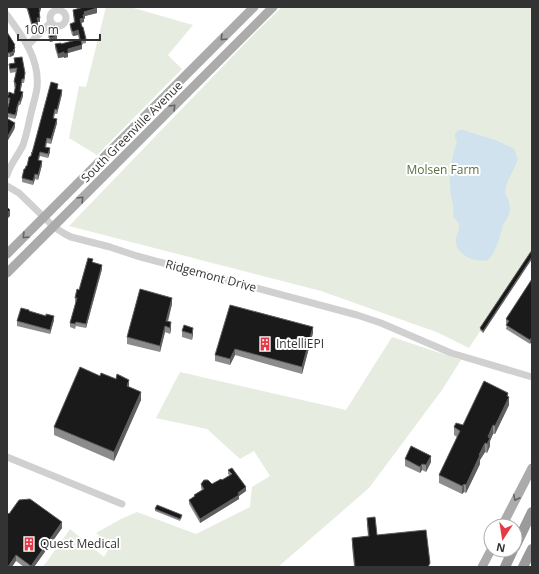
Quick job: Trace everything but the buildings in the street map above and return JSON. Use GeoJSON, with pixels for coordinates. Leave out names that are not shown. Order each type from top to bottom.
{"type":"FeatureCollection","features":[{"type":"Feature","properties":{"kind":"highway"},"geometry":{"type":"LineString","coordinates":[[523,531],[532,512]]}},
{"type":"Feature","properties":{"kind":"highway"},"geometry":{"type":"LineString","coordinates":[[523,567],[532,549]]}},
{"type":"Feature","properties":{"kind":"main road","name":"South Greenville Avenue"},"geometry":{"type":"LineString","coordinates":[[7,273],[273,7]]}},
{"type":"Feature","properties":{"kind":"main road","name":"South Greenville Avenue"},"geometry":{"type":"LineString","coordinates":[[7,254],[252,9]]}},
{"type":"Feature","properties":{"kind":"main road"},"geometry":{"type":"LineString","coordinates":[[252,9],[260,20]]}},
{"type":"Feature","properties":{"kind":"main road"},"geometry":{"type":"LineString","coordinates":[[506,518],[532,468]]}},
{"type":"Feature","properties":{"kind":"main road"},"geometry":{"type":"LineString","coordinates":[[482,567],[487,558]]}},
{"type":"Feature","properties":{"kind":"street"},"geometry":{"type":"LineString","coordinates":[[7,15],[28,45],[35,64],[37,77],[37,88],[24,143],[10,166],[7,175]]}},
{"type":"Feature","properties":{"kind":"street"},"geometry":{"type":"LineString","coordinates":[[28,45],[51,22]]}},
{"type":"Feature","properties":{"kind":"street","name":"Ridgemont Drive"},"geometry":{"type":"LineString","coordinates":[[7,186],[19,193],[43,218],[54,227],[71,237],[357,315],[381,323],[451,353],[532,377]]}},
{"type":"Feature","properties":{"kind":"street"},"geometry":{"type":"LineString","coordinates":[[7,457],[122,504]]}},
{"type":"Feature","properties":{"kind":"green space"},"geometry":{"type":"Polygon","coordinates":[[[106,7],[130,7],[193,25],[168,55],[182,69],[97,155],[69,138],[79,86],[86,87],[106,7]]]}},
{"type":"Feature","properties":{"kind":"green space","name":"Molsen Farm"},"geometry":{"type":"Polygon","coordinates":[[[282,7],[532,7],[532,253],[469,348],[439,333],[321,291],[69,226],[256,32],[282,7]]]}},
{"type":"Feature","properties":{"kind":"green space"},"geometry":{"type":"Polygon","coordinates":[[[392,337],[461,360],[442,390],[369,488],[278,567],[43,567],[70,529],[104,557],[111,545],[96,533],[137,512],[196,534],[250,507],[252,487],[270,476],[254,451],[240,459],[207,429],[156,418],[180,372],[346,410],[392,337]]]}},
{"type":"Feature","properties":{"kind":"water"},"geometry":{"type":"Polygon","coordinates":[[[459,130],[495,140],[513,148],[518,160],[506,185],[505,193],[509,201],[509,215],[503,225],[493,254],[488,260],[483,261],[467,257],[462,254],[457,245],[456,238],[459,225],[453,216],[450,176],[451,164],[457,141],[455,134],[459,130]]]}},
{"type":"Feature","properties":{"kind":"place","name":"IntelliEPI"},"geometry":{"type":"Point","coordinates":[265,344]}},
{"type":"Feature","properties":{"kind":"place","name":"Quest Medical"},"geometry":{"type":"Point","coordinates":[29,544]}}]}
